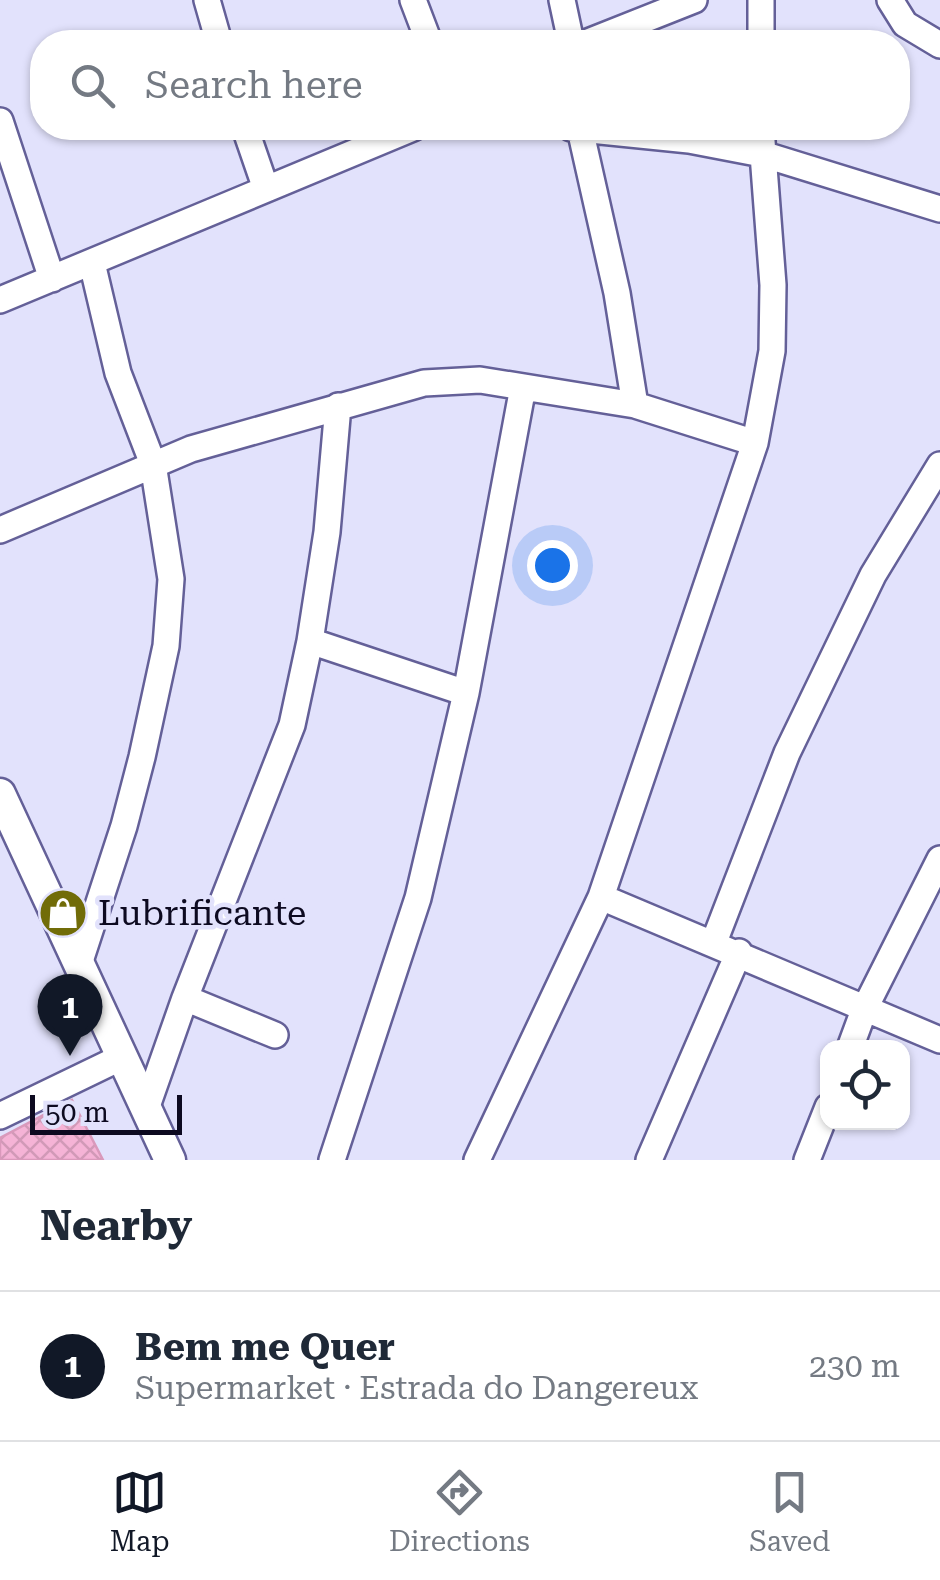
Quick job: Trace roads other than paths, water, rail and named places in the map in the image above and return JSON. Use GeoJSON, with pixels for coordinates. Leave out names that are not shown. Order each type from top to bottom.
{"type":"FeatureCollection","features":[{"type":"Feature","properties":{"kind":"main road"},"geometry":{"type":"LineString","coordinates":[[0,794],[9,839],[79,964],[170,1160]]}},
{"type":"Feature","properties":{"kind":"street"},"geometry":{"type":"LineString","coordinates":[[207,0],[215,30]]}},
{"type":"Feature","properties":{"kind":"street"},"geometry":{"type":"LineString","coordinates":[[413,0],[424,30]]}},
{"type":"Feature","properties":{"kind":"street"},"geometry":{"type":"LineString","coordinates":[[562,0],[568,30]]}},
{"type":"Feature","properties":{"kind":"street"},"geometry":{"type":"LineString","coordinates":[[618,30],[694,0]]}},
{"type":"Feature","properties":{"kind":"street"},"geometry":{"type":"LineString","coordinates":[[760,0],[761,30]]}},
{"type":"Feature","properties":{"kind":"street"},"geometry":{"type":"LineString","coordinates":[[890,0],[905,24],[940,45]]}},
{"type":"Feature","properties":{"kind":"street"},"geometry":{"type":"LineString","coordinates":[[0,120],[52,280]]}},
{"type":"Feature","properties":{"kind":"street"},"geometry":{"type":"LineString","coordinates":[[249,140],[266,189]]}},
{"type":"Feature","properties":{"kind":"street"},"geometry":{"type":"LineString","coordinates":[[0,300],[384,140]]}},
{"type":"Feature","properties":{"kind":"street"},"geometry":{"type":"LineString","coordinates":[[579,140],[617,292],[635,405]]}},
{"type":"Feature","properties":{"kind":"street"},"geometry":{"type":"LineString","coordinates":[[689,140],[762,154],[940,209]]}},
{"type":"Feature","properties":{"kind":"street"},"geometry":{"type":"LineString","coordinates":[[477,1160],[601,897],[755,443],[772,352],[773,285],[762,140]]}},
{"type":"Feature","properties":{"kind":"street"},"geometry":{"type":"LineString","coordinates":[[79,964],[124,826],[166,646],[171,579],[154,464],[118,374],[92,263]]}},
{"type":"Feature","properties":{"kind":"street"},"geometry":{"type":"LineString","coordinates":[[0,530],[191,449],[424,383],[480,380],[635,405],[755,443]]}},
{"type":"Feature","properties":{"kind":"street"},"geometry":{"type":"LineString","coordinates":[[332,1160],[418,898],[466,694],[523,387]]}},
{"type":"Feature","properties":{"kind":"street"},"geometry":{"type":"LineString","coordinates":[[146,1108],[184,998],[292,724],[310,641],[326,532],[338,406]]}},
{"type":"Feature","properties":{"kind":"street"},"geometry":{"type":"LineString","coordinates":[[714,942],[786,753],[873,575],[940,465]]}},
{"type":"Feature","properties":{"kind":"street"},"geometry":{"type":"LineString","coordinates":[[310,641],[466,694]]}},
{"type":"Feature","properties":{"kind":"street"},"geometry":{"type":"LineString","coordinates":[[853,1040],[940,858]]}},
{"type":"Feature","properties":{"kind":"street"},"geometry":{"type":"LineString","coordinates":[[601,897],[940,1040]]}},
{"type":"Feature","properties":{"kind":"street"},"geometry":{"type":"LineString","coordinates":[[649,1160],[739,952]]}},
{"type":"Feature","properties":{"kind":"street"},"geometry":{"type":"LineString","coordinates":[[184,998],[276,1036]]}},
{"type":"Feature","properties":{"kind":"street"},"geometry":{"type":"LineString","coordinates":[[0,1116],[122,1056]]}},
{"type":"Feature","properties":{"kind":"street"},"geometry":{"type":"LineString","coordinates":[[807,1160],[820,1127]]}},
{"type":"Feature","properties":{"kind":"place","name":"Lubrificante"},"geometry":{"type":"Point","coordinates":[63,913]}},
{"type":"Feature","properties":{"kind":"place","name":"Bem me Quer"},"geometry":{"type":"Point","coordinates":[70,1056]}}]}
